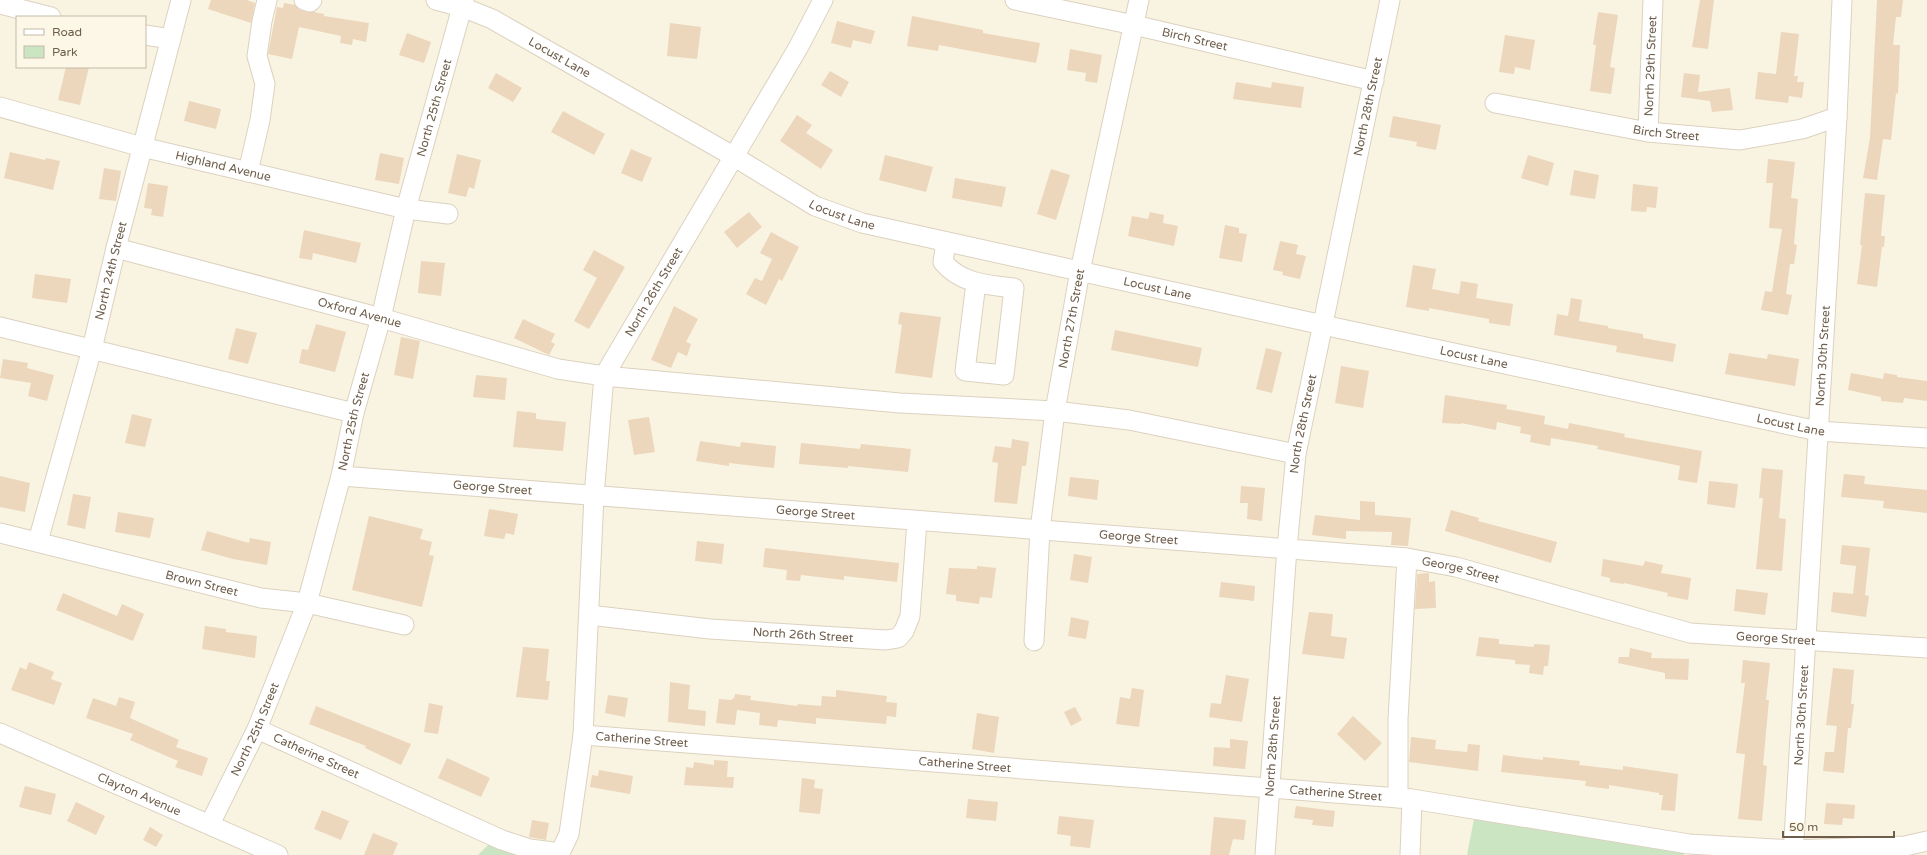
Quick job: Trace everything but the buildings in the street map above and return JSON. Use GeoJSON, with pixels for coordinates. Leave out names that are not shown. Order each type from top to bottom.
{"type":"FeatureCollection","features":[{"type":"Feature","properties":{"kind":"street","name":"North 24th Street"},"geometry":{"type":"LineString","coordinates":[[38,541],[92,349],[116,248],[181,0]]}},
{"type":"Feature","properties":{"kind":"street"},"geometry":{"type":"LineString","coordinates":[[248,172],[260,120],[265,84],[257,56],[262,21],[267,0]]}},
{"type":"Feature","properties":{"kind":"street"},"geometry":{"type":"LineString","coordinates":[[304,0],[310,2],[312,0]]}},
{"type":"Feature","properties":{"kind":"street","name":"Locust Lane"},"geometry":{"type":"LineString","coordinates":[[436,0],[463,4],[492,19],[733,156],[815,206],[862,223],[1323,325],[1818,431],[1927,438]]}},
{"type":"Feature","properties":{"kind":"street","name":"North 26th Street"},"geometry":{"type":"LineString","coordinates":[[583,735],[594,496],[604,376],[798,48],[823,0]]}},
{"type":"Feature","properties":{"kind":"street","name":"Birch Street"},"geometry":{"type":"LineString","coordinates":[[1015,0],[1134,24],[1374,80]]}},
{"type":"Feature","properties":{"kind":"street","name":"North 27th Street"},"geometry":{"type":"LineString","coordinates":[[1034,641],[1040,530],[1056,411],[1080,271],[1139,0]]}},
{"type":"Feature","properties":{"kind":"street","name":"North 28th Street"},"geometry":{"type":"LineString","coordinates":[[1265,855],[1287,548],[1296,454],[1390,0]]}},
{"type":"Feature","properties":{"kind":"street","name":"North 29th Street"},"geometry":{"type":"LineString","coordinates":[[1648,132],[1653,0]]}},
{"type":"Feature","properties":{"kind":"street","name":"North 30th Street"},"geometry":{"type":"LineString","coordinates":[[1793,853],[1837,117],[1842,0]]}},
{"type":"Feature","properties":{"kind":"street"},"geometry":{"type":"LineString","coordinates":[[0,4],[47,16]]}},
{"type":"Feature","properties":{"kind":"street","name":"North 25th Street"},"geometry":{"type":"LineString","coordinates":[[210,824],[257,729],[307,603],[341,476],[354,413],[381,318],[406,209],[463,4]]}},
{"type":"Feature","properties":{"kind":"street"},"geometry":{"type":"LineString","coordinates":[[146,34],[171,39]]}},
{"type":"Feature","properties":{"kind":"street","name":"Birch Street"},"geometry":{"type":"LineString","coordinates":[[1496,103],[1648,132],[1740,140],[1802,129],[1837,117]]}},
{"type":"Feature","properties":{"kind":"street","name":"Highland Avenue"},"geometry":{"type":"LineString","coordinates":[[0,107],[142,147],[406,209],[448,214]]}},
{"type":"Feature","properties":{"kind":"street"},"geometry":{"type":"LineString","coordinates":[[946,242],[943,262],[950,271],[976,283],[1014,288],[1004,375],[965,371],[976,283]]}},
{"type":"Feature","properties":{"kind":"street","name":"Oxford Avenue"},"geometry":{"type":"LineString","coordinates":[[116,248],[381,318],[558,369],[604,376]]}},
{"type":"Feature","properties":{"kind":"street"},"geometry":{"type":"LineString","coordinates":[[0,328],[354,413]]}},
{"type":"Feature","properties":{"kind":"street"},"geometry":{"type":"LineString","coordinates":[[604,376],[900,403],[1056,411],[1129,420],[1296,454]]}},
{"type":"Feature","properties":{"kind":"street","name":"George Street"},"geometry":{"type":"LineString","coordinates":[[341,476],[1407,558],[1456,567],[1690,633],[1927,648]]}},
{"type":"Feature","properties":{"kind":"street","name":"North 26th Street"},"geometry":{"type":"LineString","coordinates":[[589,615],[710,629],[886,640],[898,638],[904,631],[910,616],[917,521]]}},
{"type":"Feature","properties":{"kind":"street","name":"Brown Street"},"geometry":{"type":"LineString","coordinates":[[0,533],[38,541],[260,598],[307,603],[404,625]]}},
{"type":"Feature","properties":{"kind":"street"},"geometry":{"type":"LineString","coordinates":[[1407,558],[1398,719],[1410,855]]}},
{"type":"Feature","properties":{"kind":"street","name":"Catherine Street"},"geometry":{"type":"LineString","coordinates":[[257,729],[502,840],[530,849],[560,853],[569,834],[583,735],[1405,799],[1689,844],[1793,853],[1905,850],[1927,841]]}},
{"type":"Feature","properties":{"kind":"street","name":"Clayton Avenue"},"geometry":{"type":"LineString","coordinates":[[0,734],[210,824],[278,855]]}},
{"type":"Feature","properties":{"kind":"green space"},"geometry":{"type":"Polygon","coordinates":[[[1474,819],[1684,853],[1684,855],[1467,855],[1474,819]]]}},
{"type":"Feature","properties":{"kind":"green space"},"geometry":{"type":"Polygon","coordinates":[[[491,842],[541,855],[478,855],[491,842]]]}}]}
